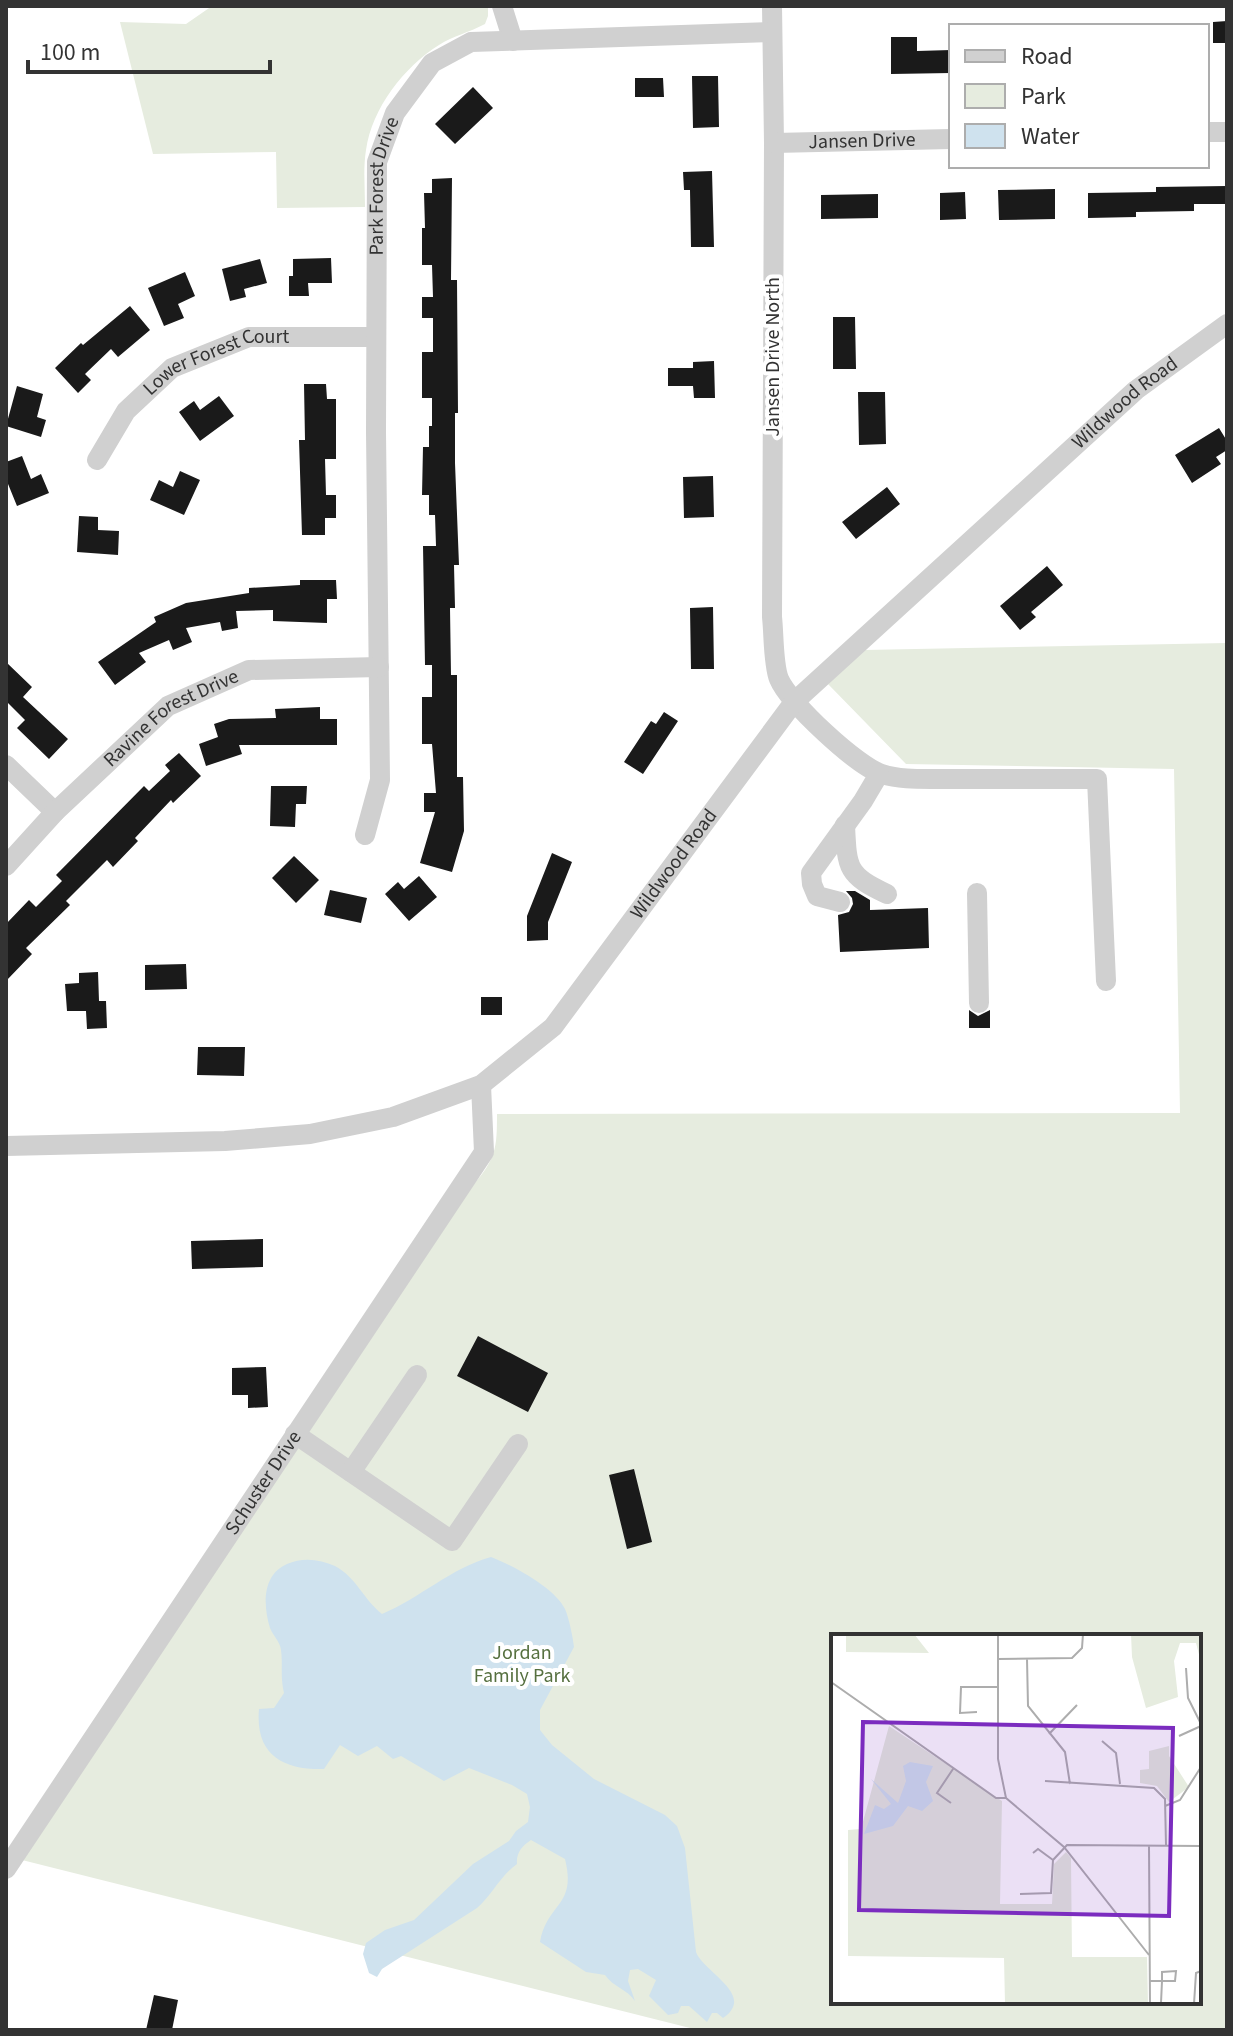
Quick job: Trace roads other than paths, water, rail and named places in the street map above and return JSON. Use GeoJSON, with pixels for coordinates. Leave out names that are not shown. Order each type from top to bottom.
{"type":"FeatureCollection","features":[{"type":"Feature","properties":{"kind":"street"},"geometry":{"type":"LineString","coordinates":[[502,6],[513,41]]}},
{"type":"Feature","properties":{"kind":"street","name":"Jansen Drive North"},"geometry":{"type":"LineString","coordinates":[[772,6],[772,617],[779,678],[794,702]]}},
{"type":"Feature","properties":{"kind":"street","name":"Park Forest Drive"},"geometry":{"type":"LineString","coordinates":[[365,835],[380,780],[377,162],[395,113],[432,63],[471,42],[772,32]]}},
{"type":"Feature","properties":{"kind":"street","name":"Jansen Drive"},"geometry":{"type":"LineString","coordinates":[[774,143],[949,139]]}},
{"type":"Feature","properties":{"kind":"street","name":"Wildwood Road"},"geometry":{"type":"LineString","coordinates":[[6,1146],[225,1141],[310,1134],[393,1117],[481,1085],[553,1027],[794,702],[1136,390],[1227,324]]}},
{"type":"Feature","properties":{"kind":"street","name":"Lower Forest Court"},"geometry":{"type":"LineString","coordinates":[[97,460],[126,411],[172,368],[249,337],[376,337]]}},
{"type":"Feature","properties":{"kind":"street","name":"Ravine Forest Drive"},"geometry":{"type":"LineString","coordinates":[[6,866],[55,812],[168,706],[249,670],[379,667]]}},
{"type":"Feature","properties":{"kind":"street"},"geometry":{"type":"LineString","coordinates":[[794,702],[848,752],[879,774],[903,779],[1097,779],[1106,981]]}},
{"type":"Feature","properties":{"kind":"street"},"geometry":{"type":"LineString","coordinates":[[6,765],[55,812]]}},
{"type":"Feature","properties":{"kind":"street"},"geometry":{"type":"LineString","coordinates":[[840,902],[817,896],[811,873],[879,774]]}},
{"type":"Feature","properties":{"kind":"street"},"geometry":{"type":"LineString","coordinates":[[845,825],[846,852],[851,870],[859,881],[887,894]]}},
{"type":"Feature","properties":{"kind":"street"},"geometry":{"type":"LineString","coordinates":[[977,893],[979,1003]]}},
{"type":"Feature","properties":{"kind":"street","name":"Schuster Drive"},"geometry":{"type":"LineString","coordinates":[[6,1869],[484,1152],[481,1085]]}},
{"type":"Feature","properties":{"kind":"street"},"geometry":{"type":"LineString","coordinates":[[351,1472],[417,1375]]}},
{"type":"Feature","properties":{"kind":"street"},"geometry":{"type":"LineString","coordinates":[[295,1434],[452,1541],[518,1444]]}},
{"type":"Feature","properties":{"kind":"water"},"geometry":{"type":"Polygon","coordinates":[[[491,1557],[543,1585],[560,1601],[568,1617],[574,1647],[540,1710],[540,1730],[552,1745],[594,1779],[665,1815],[677,1826],[685,1848],[696,1952],[725,1984],[734,2001],[732,2009],[723,2018],[712,2013],[707,2022],[689,2006],[681,2006],[678,2013],[668,2015],[649,1996],[656,1980],[638,1969],[630,1970],[628,1981],[635,2001],[605,1975],[586,1972],[540,1942],[549,1919],[564,1896],[568,1875],[565,1859],[531,1840],[520,1850],[517,1864],[477,1908],[382,1969],[377,1977],[369,1973],[363,1954],[366,1943],[385,1930],[414,1920],[473,1864],[509,1841],[528,1822],[530,1807],[527,1794],[469,1768],[444,1781],[401,1756],[393,1759],[377,1746],[358,1756],[340,1745],[324,1769],[296,1767],[275,1757],[262,1738],[259,1725],[259,1709],[274,1708],[284,1693],[282,1656],[270,1628],[266,1592],[273,1575],[287,1564],[305,1560],[323,1562],[349,1576],[382,1614],[462,1568],[491,1557]]]}},
{"type":"Feature","properties":{"kind":"park label","name":"Jordan Family Park"},"geometry":{"type":"Point","coordinates":[522,1664]}}]}
